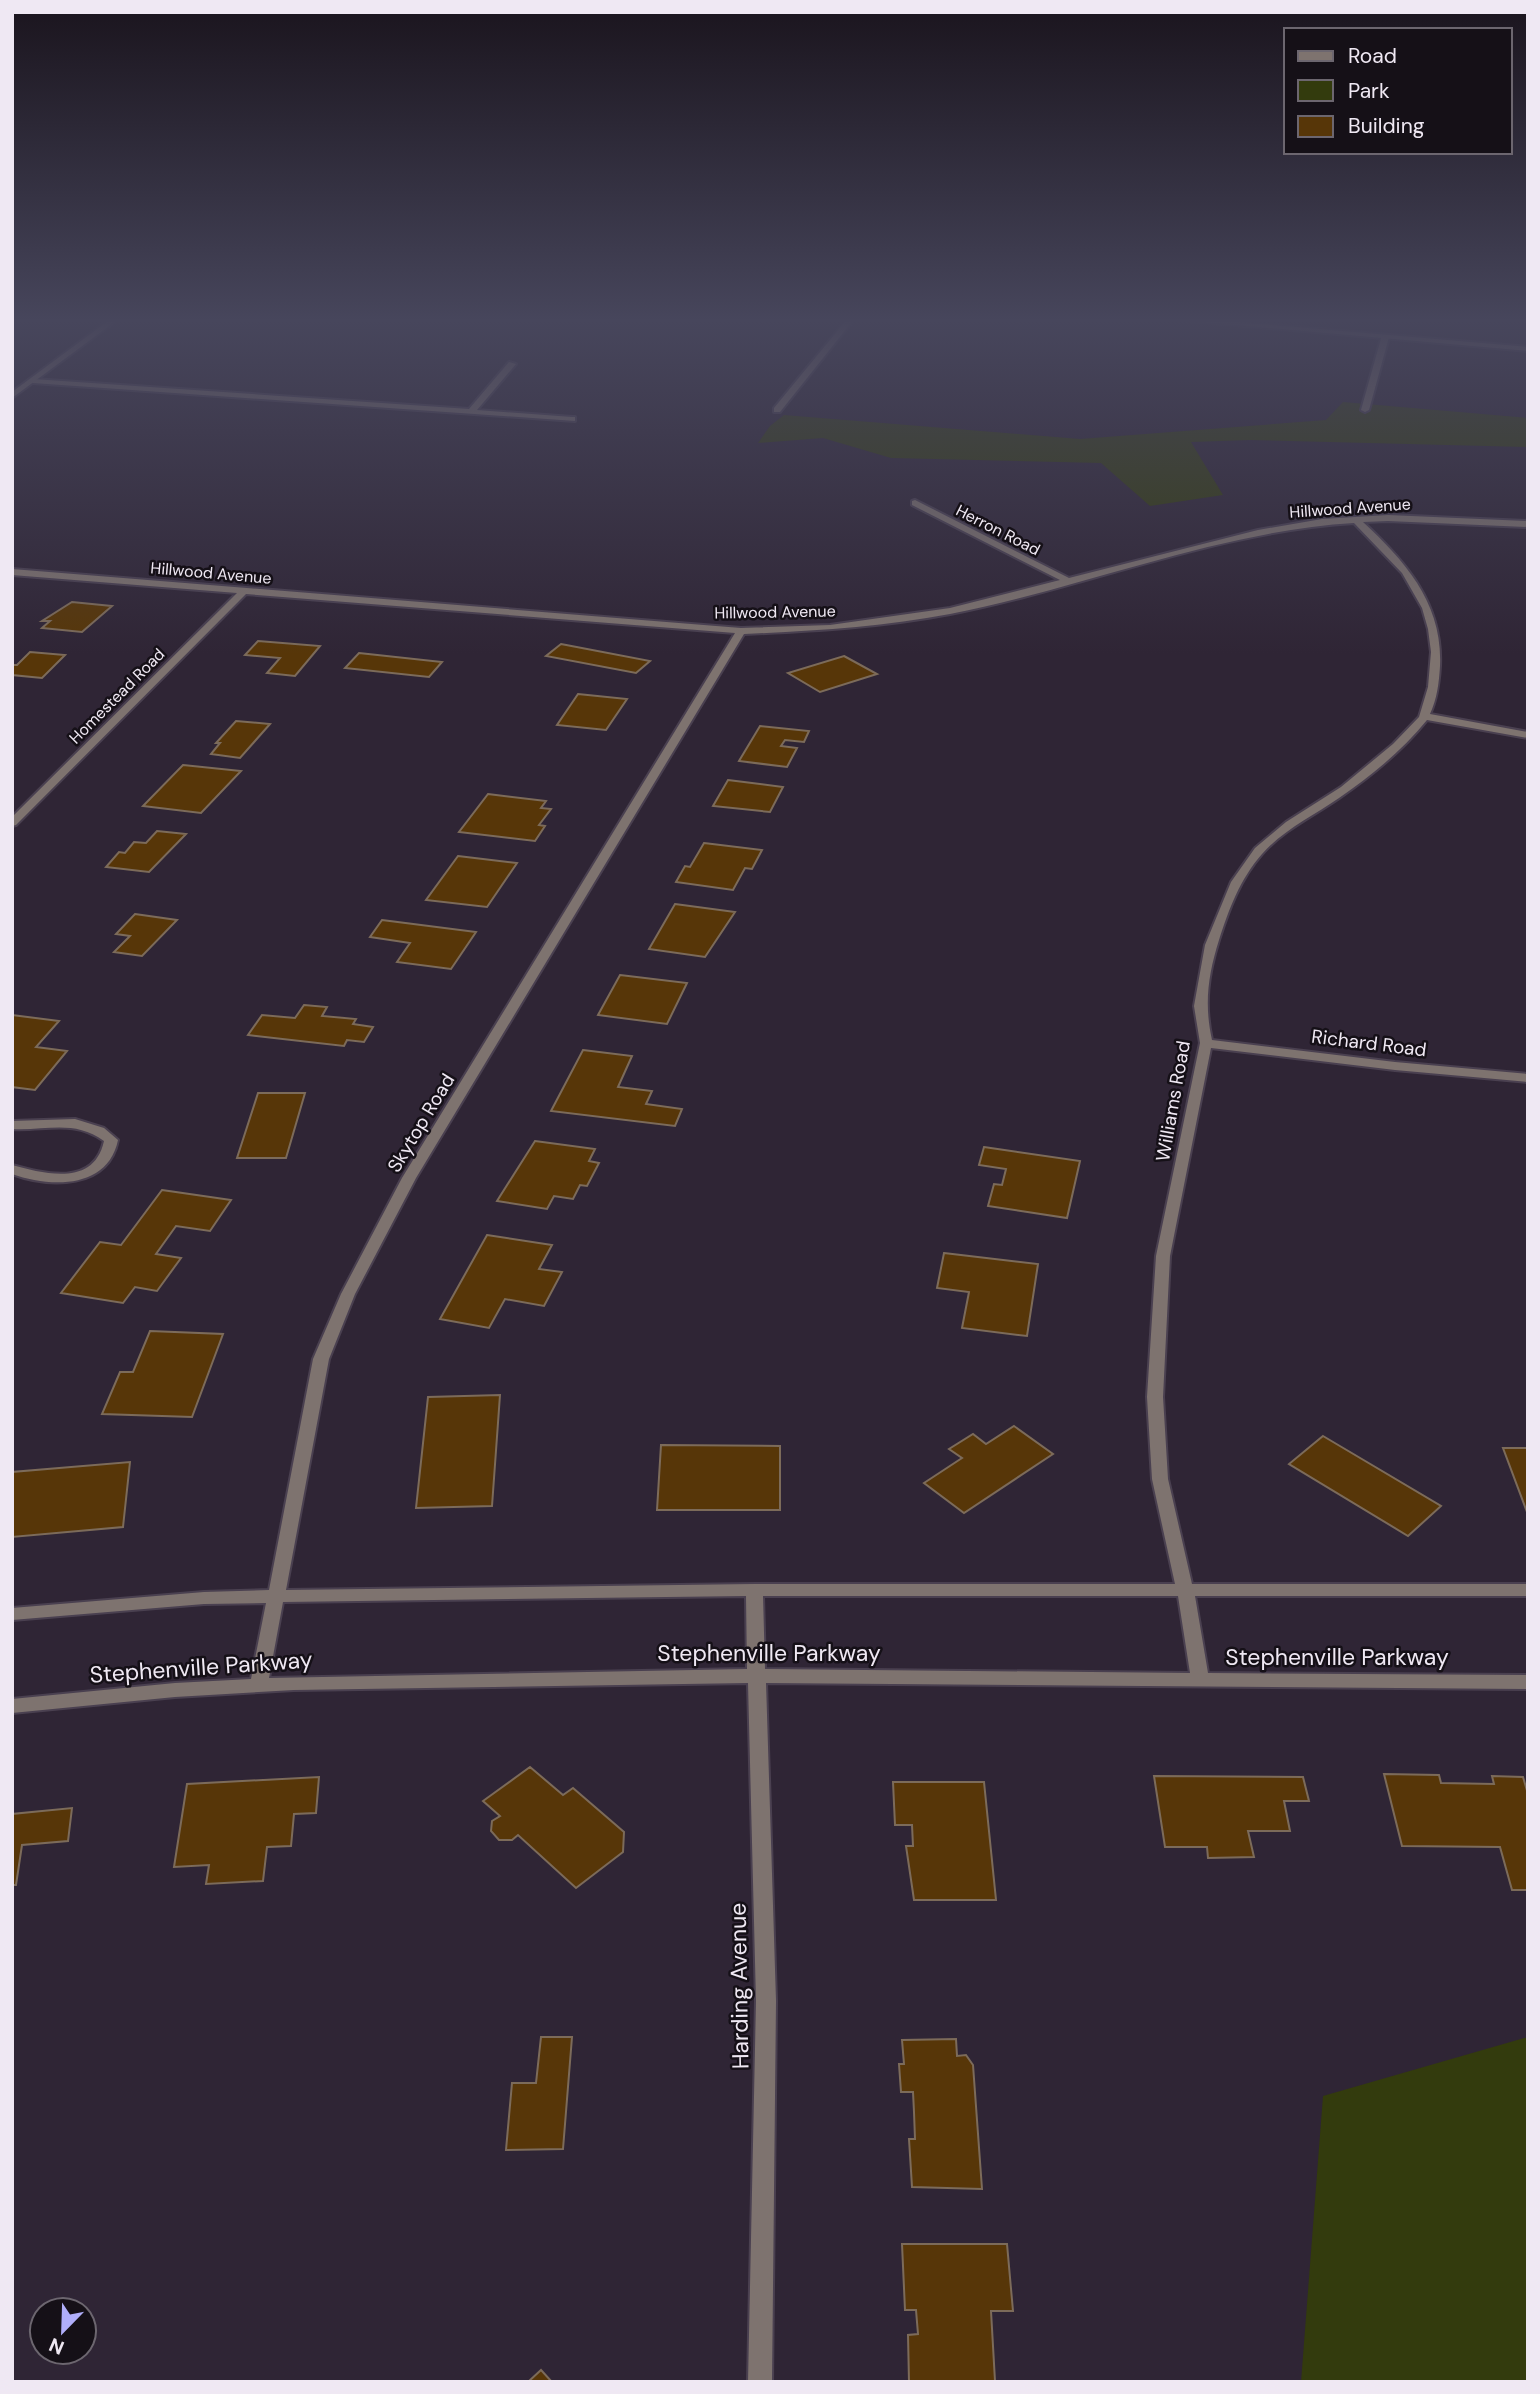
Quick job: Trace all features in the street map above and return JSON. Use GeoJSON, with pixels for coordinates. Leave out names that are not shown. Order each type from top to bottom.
{"type":"FeatureCollection","features":[{"type":"Feature","properties":{"kind":"street","name":"Herron Road"},"geometry":{"type":"LineString","coordinates":[[915,503],[1068,581]]}},
{"type":"Feature","properties":{"kind":"street","name":"Hillwood Avenue"},"geometry":{"type":"LineString","coordinates":[[12,572],[741,631],[830,628],[950,611],[1258,533],[1356,520],[1430,519],[1528,524]]}},
{"type":"Feature","properties":{"kind":"street"},"geometry":{"type":"LineString","coordinates":[[1356,520],[1391,553],[1431,613],[1437,659],[1424,716],[1528,735]]}},
{"type":"Feature","properties":{"kind":"street","name":"Homestead Road"},"geometry":{"type":"LineString","coordinates":[[12,823],[244,591]]}},
{"type":"Feature","properties":{"kind":"street","name":"Skytop Road"},"geometry":{"type":"LineString","coordinates":[[259,1685],[321,1359],[348,1294],[410,1178],[741,631]]}},
{"type":"Feature","properties":{"kind":"street","name":"Williams Road"},"geometry":{"type":"LineString","coordinates":[[1200,1681],[1185,1589],[1160,1479],[1155,1397],[1163,1256],[1206,1043],[1199,1008],[1221,918],[1234,885],[1256,852],[1279,830],[1344,789],[1424,716]]}},
{"type":"Feature","properties":{"kind":"street","name":"Richard Road"},"geometry":{"type":"LineString","coordinates":[[1206,1043],[1395,1066],[1528,1078]]}},
{"type":"Feature","properties":{"kind":"street"},"geometry":{"type":"LineString","coordinates":[[12,1125],[78,1123],[101,1131],[111,1140],[111,1150],[105,1161],[91,1170],[71,1177],[37,1179],[12,1169]]}},
{"type":"Feature","properties":{"kind":"street"},"geometry":{"type":"LineString","coordinates":[[12,1614],[204,1598],[274,1596],[754,1590],[1528,1590]]}},
{"type":"Feature","properties":{"kind":"street","name":"Harding Avenue"},"geometry":{"type":"LineString","coordinates":[[754,1590],[766,2001],[760,2382]]}},
{"type":"Feature","properties":{"kind":"street","name":"Stephenville Parkway"},"geometry":{"type":"LineString","coordinates":[[12,1706],[259,1685],[757,1676],[1528,1682]]}},
{"type":"Feature","properties":{"kind":"green space"},"geometry":{"type":"Polygon","coordinates":[[[767,430],[966,430],[1080,439],[1200,430],[1528,430],[1528,447],[1250,440],[1191,442],[1223,495],[1150,506],[1101,463],[891,458],[823,438],[758,443],[767,430]]]}},
{"type":"Feature","properties":{"kind":"green space"},"geometry":{"type":"Polygon","coordinates":[[[1528,2037],[1528,2382],[1301,2382],[1323,2096],[1528,2037]]]}},
{"type":"Feature","properties":{"kind":"building"},"geometry":{"type":"Polygon","coordinates":[[[72,602],[112,606],[82,632],[42,628],[50,621],[42,621],[72,602]]]}},
{"type":"Feature","properties":{"kind":"building"},"geometry":{"type":"Polygon","coordinates":[[[258,641],[320,646],[295,676],[267,673],[280,658],[245,655],[258,641]]]}},
{"type":"Feature","properties":{"kind":"building"},"geometry":{"type":"Polygon","coordinates":[[[561,644],[650,661],[636,673],[546,656],[561,644]]]}},
{"type":"Feature","properties":{"kind":"building"},"geometry":{"type":"Polygon","coordinates":[[[30,652],[65,655],[42,678],[12,675],[12,665],[17,665],[30,652]]]}},
{"type":"Feature","properties":{"kind":"building"},"geometry":{"type":"Polygon","coordinates":[[[359,653],[442,662],[429,677],[345,668],[359,653]]]}},
{"type":"Feature","properties":{"kind":"building"},"geometry":{"type":"Polygon","coordinates":[[[844,656],[877,674],[820,692],[788,673],[844,656]]]}},
{"type":"Feature","properties":{"kind":"building"},"geometry":{"type":"Polygon","coordinates":[[[578,694],[627,699],[606,730],[557,725],[578,694]]]}},
{"type":"Feature","properties":{"kind":"building"},"geometry":{"type":"Polygon","coordinates":[[[236,721],[270,724],[240,758],[211,754],[220,743],[216,743],[236,721]]]}},
{"type":"Feature","properties":{"kind":"building"},"geometry":{"type":"Polygon","coordinates":[[[760,726],[809,731],[804,742],[785,740],[781,746],[797,748],[787,767],[739,761],[760,726]]]}},
{"type":"Feature","properties":{"kind":"building"},"geometry":{"type":"Polygon","coordinates":[[[183,765],[241,771],[201,813],[143,806],[183,765]]]}},
{"type":"Feature","properties":{"kind":"building"},"geometry":{"type":"Polygon","coordinates":[[[728,780],[783,787],[770,812],[713,806],[728,780]]]}},
{"type":"Feature","properties":{"kind":"building"},"geometry":{"type":"Polygon","coordinates":[[[488,794],[546,801],[541,808],[551,809],[539,825],[545,826],[535,841],[459,832],[488,794]]]}},
{"type":"Feature","properties":{"kind":"building"},"geometry":{"type":"Polygon","coordinates":[[[157,831],[186,834],[149,872],[106,867],[119,852],[125,853],[134,842],[146,843],[157,831]]]}},
{"type":"Feature","properties":{"kind":"building"},"geometry":{"type":"Polygon","coordinates":[[[704,843],[762,850],[752,869],[745,868],[733,890],[676,882],[685,866],[690,867],[704,843]]]}},
{"type":"Feature","properties":{"kind":"building"},"geometry":{"type":"Polygon","coordinates":[[[458,856],[517,863],[487,907],[426,900],[458,856]]]}},
{"type":"Feature","properties":{"kind":"building"},"geometry":{"type":"Polygon","coordinates":[[[675,904],[735,912],[705,957],[649,949],[675,904]]]}},
{"type":"Feature","properties":{"kind":"building"},"geometry":{"type":"Polygon","coordinates":[[[135,914],[177,920],[142,956],[114,952],[130,936],[116,934],[135,914]]]}},
{"type":"Feature","properties":{"kind":"building"},"geometry":{"type":"Polygon","coordinates":[[[382,920],[476,932],[451,969],[397,962],[410,943],[370,937],[382,920]]]}},
{"type":"Feature","properties":{"kind":"building"},"geometry":{"type":"Polygon","coordinates":[[[620,975],[687,983],[667,1024],[598,1015],[620,975]]]}},
{"type":"Feature","properties":{"kind":"building"},"geometry":{"type":"Polygon","coordinates":[[[304,1005],[327,1007],[322,1016],[356,1019],[353,1024],[373,1027],[364,1042],[347,1040],[344,1046],[248,1035],[262,1015],[295,1018],[304,1005]]]}},
{"type":"Feature","properties":{"kind":"building"},"geometry":{"type":"Polygon","coordinates":[[[12,1015],[59,1021],[36,1047],[67,1051],[35,1090],[12,1087],[12,1015]]]}},
{"type":"Feature","properties":{"kind":"building"},"geometry":{"type":"Polygon","coordinates":[[[583,1050],[632,1056],[618,1087],[652,1091],[646,1104],[682,1109],[675,1126],[551,1111],[583,1050]]]}},
{"type":"Feature","properties":{"kind":"building"},"geometry":{"type":"Polygon","coordinates":[[[258,1093],[305,1093],[286,1158],[237,1158],[258,1093]]]}},
{"type":"Feature","properties":{"kind":"building"},"geometry":{"type":"Polygon","coordinates":[[[535,1141],[595,1149],[589,1161],[599,1163],[587,1186],[580,1185],[573,1199],[554,1196],[547,1209],[497,1201],[535,1141]]]}},
{"type":"Feature","properties":{"kind":"building"},"geometry":{"type":"Polygon","coordinates":[[[984,1147],[1080,1161],[1067,1218],[988,1206],[994,1184],[1002,1185],[1006,1169],[979,1165],[984,1147]]]}},
{"type":"Feature","properties":{"kind":"building"},"geometry":{"type":"Polygon","coordinates":[[[162,1190],[231,1200],[210,1231],[176,1226],[156,1254],[181,1258],[157,1291],[135,1287],[123,1303],[61,1293],[100,1242],[121,1245],[162,1190]]]}},
{"type":"Feature","properties":{"kind":"building"},"geometry":{"type":"Polygon","coordinates":[[[487,1235],[552,1245],[539,1269],[562,1272],[544,1306],[505,1299],[489,1328],[440,1319],[487,1235]]]}},
{"type":"Feature","properties":{"kind":"building"},"geometry":{"type":"Polygon","coordinates":[[[944,1253],[1038,1264],[1027,1336],[962,1328],[969,1292],[937,1288],[944,1253]]]}},
{"type":"Feature","properties":{"kind":"building"},"geometry":{"type":"Polygon","coordinates":[[[150,1331],[223,1334],[192,1417],[102,1414],[120,1372],[133,1372],[150,1331]]]}},
{"type":"Feature","properties":{"kind":"building"},"geometry":{"type":"Polygon","coordinates":[[[500,1395],[492,1506],[416,1508],[428,1397],[500,1395]]]}},
{"type":"Feature","properties":{"kind":"building"},"geometry":{"type":"Polygon","coordinates":[[[1014,1426],[1053,1454],[964,1513],[924,1483],[962,1458],[949,1449],[973,1434],[986,1444],[1014,1426]]]}},
{"type":"Feature","properties":{"kind":"building"},"geometry":{"type":"Polygon","coordinates":[[[1323,1436],[1441,1506],[1408,1536],[1289,1464],[1323,1436]]]}},
{"type":"Feature","properties":{"kind":"building"},"geometry":{"type":"Polygon","coordinates":[[[661,1445],[780,1446],[780,1510],[657,1510],[661,1445]]]}},
{"type":"Feature","properties":{"kind":"building"},"geometry":{"type":"Polygon","coordinates":[[[1503,1448],[1528,1448],[1528,1512],[1527,1512],[1503,1448]]]}},
{"type":"Feature","properties":{"kind":"building"},"geometry":{"type":"Polygon","coordinates":[[[130,1462],[123,1527],[12,1537],[12,1472],[130,1462]]]}},
{"type":"Feature","properties":{"kind":"building"},"geometry":{"type":"Polygon","coordinates":[[[530,1767],[563,1795],[573,1788],[624,1832],[623,1852],[576,1888],[518,1835],[512,1840],[499,1840],[491,1831],[492,1821],[500,1816],[483,1801],[530,1767]]]}},
{"type":"Feature","properties":{"kind":"building"},"geometry":{"type":"Polygon","coordinates":[[[1384,1774],[1439,1775],[1441,1783],[1494,1784],[1492,1776],[1523,1777],[1528,1794],[1528,1890],[1512,1890],[1500,1847],[1402,1846],[1384,1774]]]}},
{"type":"Feature","properties":{"kind":"building"},"geometry":{"type":"Polygon","coordinates":[[[1154,1776],[1303,1777],[1309,1801],[1284,1801],[1290,1831],[1248,1831],[1254,1857],[1208,1858],[1207,1847],[1165,1847],[1154,1776]]]}},
{"type":"Feature","properties":{"kind":"building"},"geometry":{"type":"Polygon","coordinates":[[[319,1777],[316,1813],[294,1814],[291,1846],[267,1847],[263,1881],[206,1884],[209,1865],[174,1867],[187,1784],[319,1777]]]}},
{"type":"Feature","properties":{"kind":"building"},"geometry":{"type":"Polygon","coordinates":[[[893,1782],[984,1782],[996,1900],[914,1900],[906,1846],[913,1846],[912,1825],[895,1825],[893,1782]]]}},
{"type":"Feature","properties":{"kind":"building"},"geometry":{"type":"Polygon","coordinates":[[[72,1808],[68,1841],[22,1845],[16,1885],[12,1885],[12,1814],[72,1808]]]}},
{"type":"Feature","properties":{"kind":"building"},"geometry":{"type":"Polygon","coordinates":[[[541,2037],[572,2037],[563,2149],[506,2150],[512,2083],[536,2083],[541,2037]]]}},
{"type":"Feature","properties":{"kind":"building"},"geometry":{"type":"Polygon","coordinates":[[[956,2039],[957,2056],[966,2055],[973,2065],[982,2189],[912,2187],[909,2139],[915,2139],[913,2092],[901,2092],[899,2064],[904,2064],[902,2040],[956,2039]]]}},
{"type":"Feature","properties":{"kind":"building"},"geometry":{"type":"Polygon","coordinates":[[[902,2244],[1007,2244],[1013,2311],[991,2311],[995,2381],[1021,2382],[909,2382],[908,2335],[918,2334],[916,2310],[905,2310],[902,2244]]]}},
{"type":"Feature","properties":{"kind":"building"},"geometry":{"type":"Polygon","coordinates":[[[541,2370],[552,2382],[528,2382],[541,2370]]]}}]}
